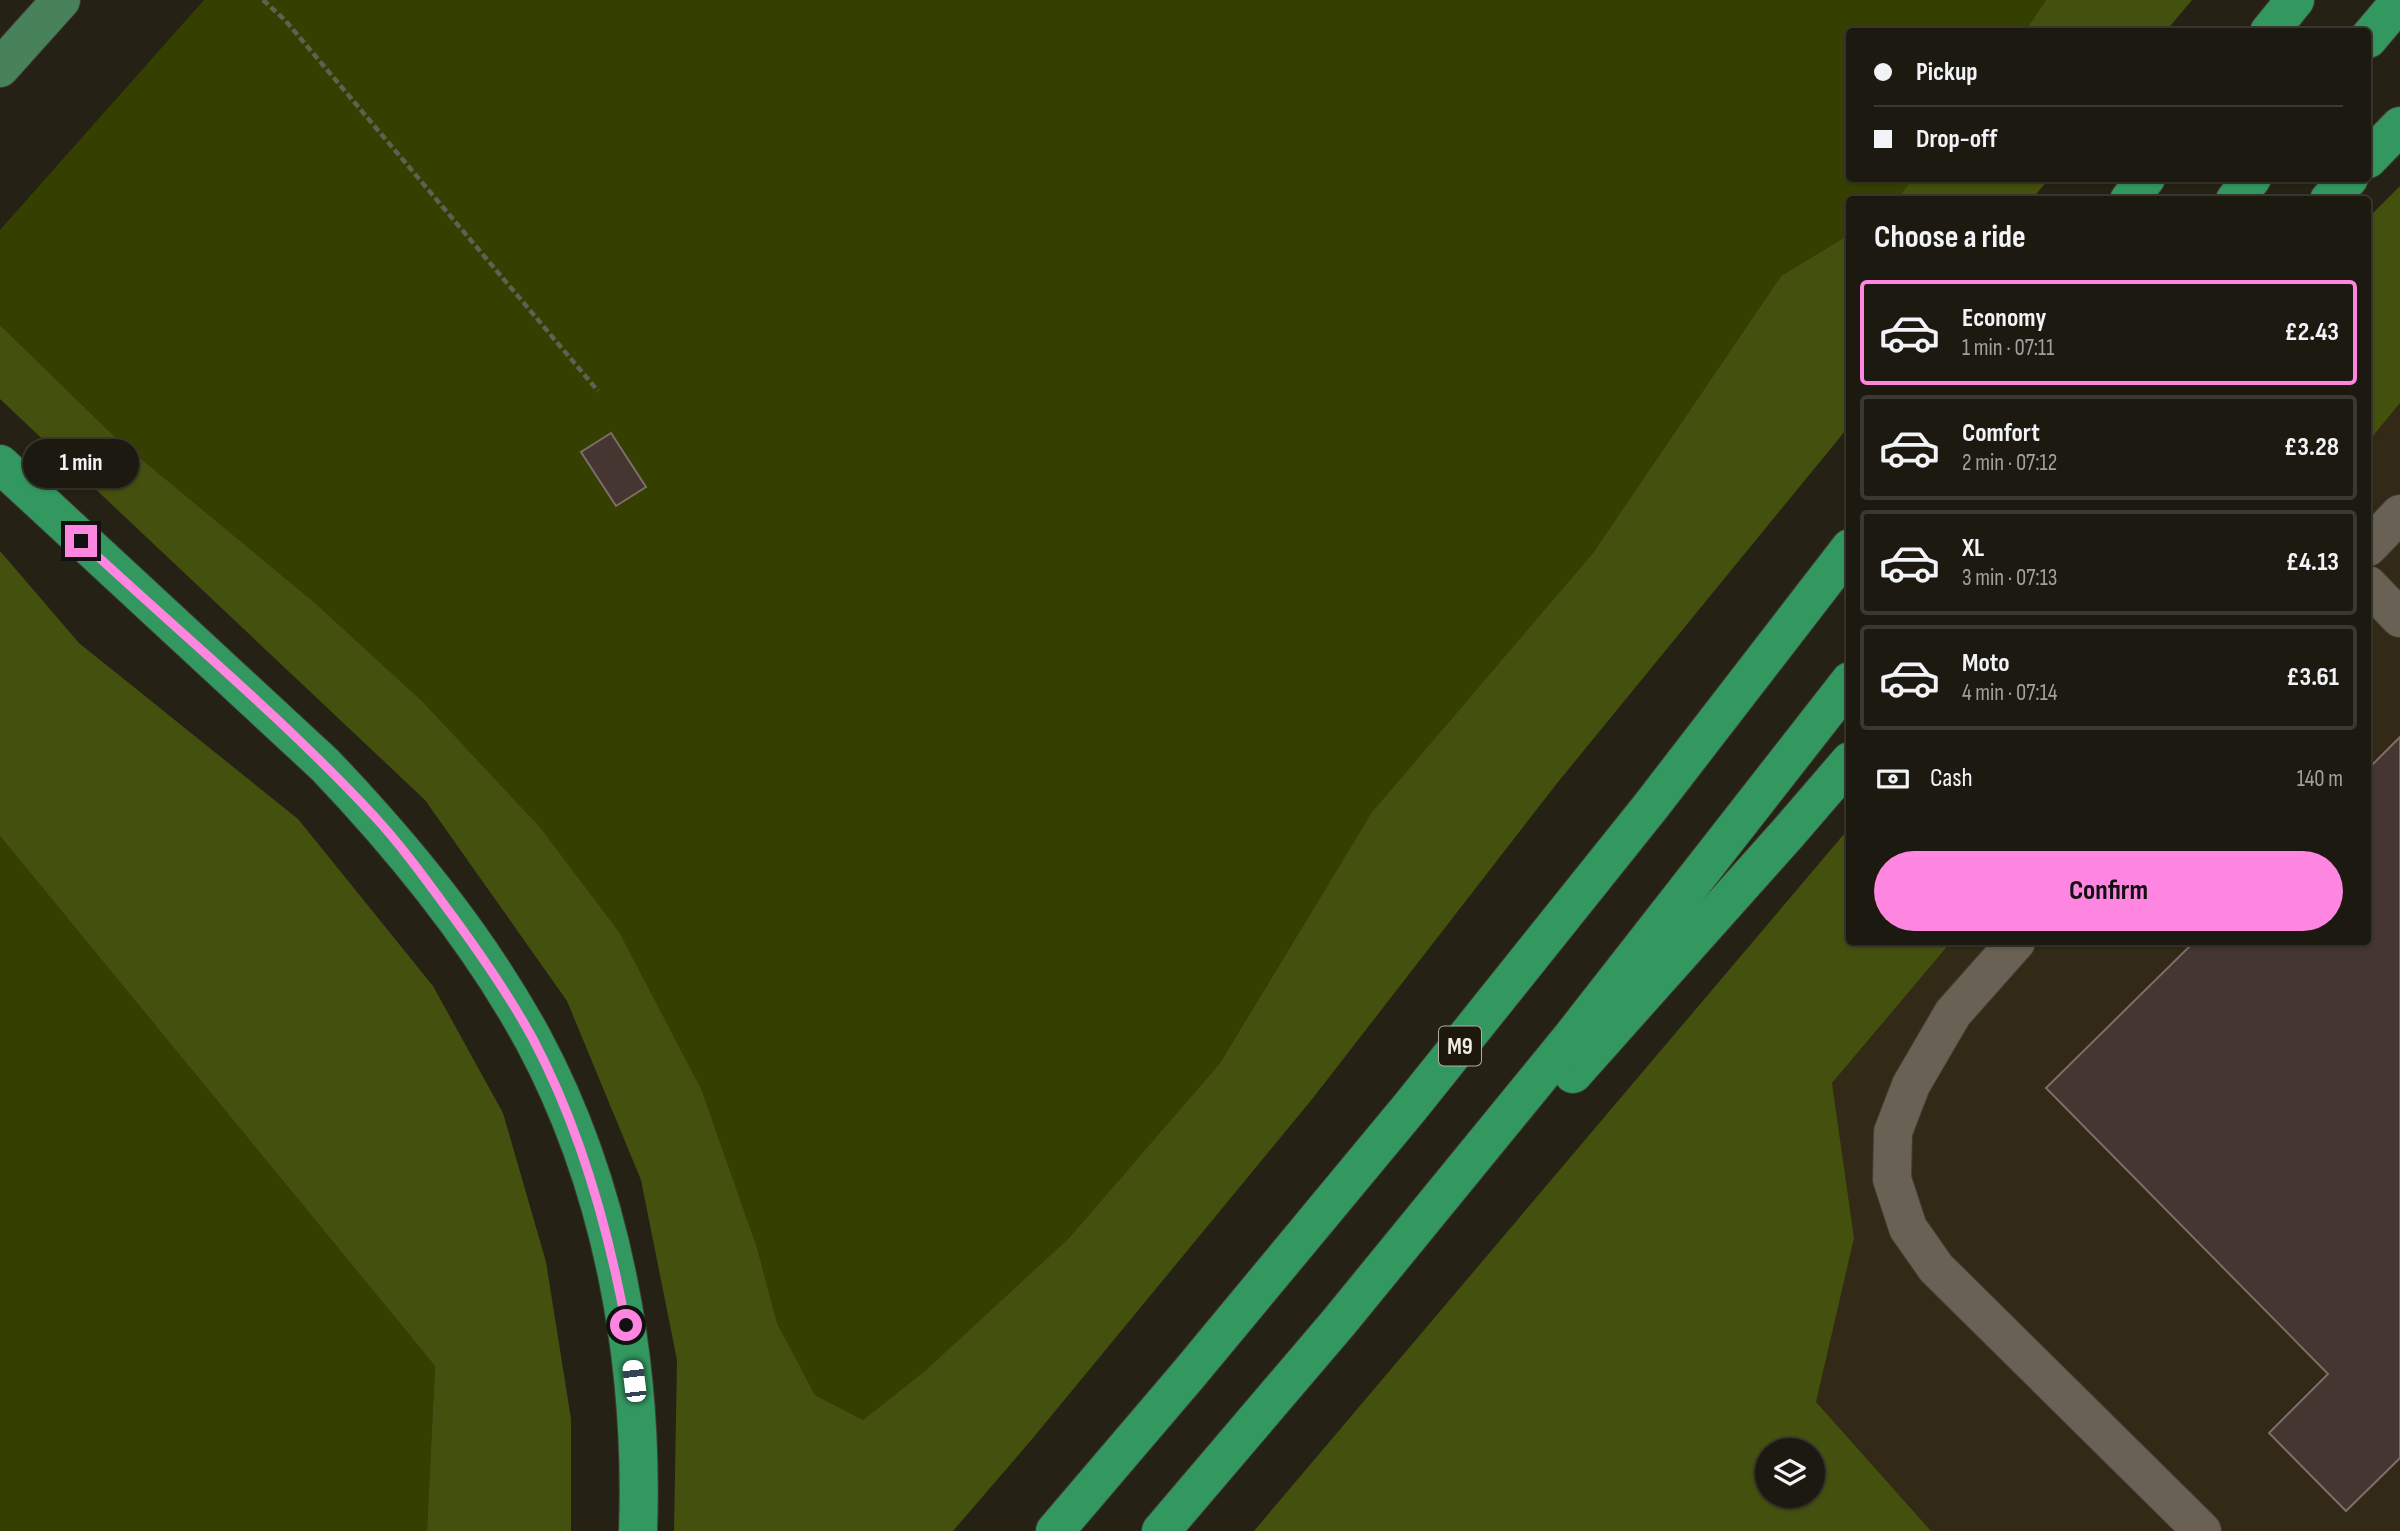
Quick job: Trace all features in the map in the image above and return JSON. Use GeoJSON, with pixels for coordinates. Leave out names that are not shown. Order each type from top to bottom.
{"type":"FeatureCollection","features":[{"type":"Feature","properties":{"kind":"highway"},"geometry":{"type":"LineString","coordinates":[[2272,28],[2295,0]]}},
{"type":"Feature","properties":{"kind":"highway"},"geometry":{"type":"LineString","coordinates":[[2371,35],[2400,1]]}},
{"type":"Feature","properties":{"kind":"highway"},"geometry":{"type":"LineString","coordinates":[[2371,156],[2400,126]]}},
{"type":"Feature","properties":{"kind":"highway"},"geometry":{"type":"LineString","coordinates":[[2132,196],[2143,182]]}},
{"type":"Feature","properties":{"kind":"highway"},"geometry":{"type":"LineString","coordinates":[[2238,196],[2249,182]]}},
{"type":"Feature","properties":{"kind":"highway"},"geometry":{"type":"LineString","coordinates":[[2333,196],[2345,182]]}},
{"type":"Feature","properties":{"kind":"highway"},"geometry":{"type":"LineString","coordinates":[[0,464],[325,765],[376,818],[411,861],[501,985],[533,1039],[560,1096],[582,1152],[615,1269],[634,1381],[639,1461],[638,1531]]}},
{"type":"Feature","properties":{"kind":"highway","name":"M9"},"geometry":{"type":"LineString","coordinates":[[1055,1531],[1428,1085],[1725,711],[1846,553]]}},
{"type":"Feature","properties":{"kind":"highway"},"geometry":{"type":"LineString","coordinates":[[1163,1531],[1339,1322],[1571,1038],[1846,686]]}},
{"type":"Feature","properties":{"kind":"highway"},"geometry":{"type":"LineString","coordinates":[[1163,1531],[1779,844],[1846,766]]}},
{"type":"Feature","properties":{"kind":"main road"},"geometry":{"type":"LineString","coordinates":[[0,68],[61,0]]}},
{"type":"Feature","properties":{"kind":"lane"},"geometry":{"type":"LineString","coordinates":[[2371,544],[2400,514]]}},
{"type":"Feature","properties":{"kind":"lane"},"geometry":{"type":"LineString","coordinates":[[2371,588],[2400,618]]}},
{"type":"Feature","properties":{"kind":"lane"},"geometry":{"type":"LineString","coordinates":[[2013,945],[1953,1013],[1911,1085],[1893,1132],[1892,1179],[1908,1228],[1936,1268],[2202,1531]]}},
{"type":"Feature","properties":{"kind":"path"},"geometry":{"type":"LineString","coordinates":[[263,0],[285,20],[598,391]]}},
{"type":"Feature","properties":{"kind":"shaded area"},"geometry":{"type":"Polygon","coordinates":[[[2400,403],[2400,1531],[1931,1531],[1815,1402],[1854,1238],[1832,1083],[1948,945],[2371,945],[2371,438],[2400,403]]]}},
{"type":"Feature","properties":{"kind":"green space"},"geometry":{"type":"Polygon","coordinates":[[[204,0],[2046,0],[2027,28],[1846,28],[1846,182],[1911,182],[1900,196],[1846,196],[1846,236],[1781,276],[1593,553],[1372,812],[1220,1063],[1069,1238],[926,1370],[863,1420],[815,1395],[777,1323],[758,1251],[538,825],[423,702],[315,603],[116,438],[0,325],[0,230],[204,0]]]}},
{"type":"Feature","properties":{"kind":"green space"},"geometry":{"type":"Polygon","coordinates":[[[2046,0],[2192,0],[2169,28],[2027,28],[2046,0]]]}},
{"type":"Feature","properties":{"kind":"green space"},"geometry":{"type":"Polygon","coordinates":[[[1911,182],[2046,182],[2035,196],[1899,196],[1911,182]]]}},
{"type":"Feature","properties":{"kind":"green space"},"geometry":{"type":"Polygon","coordinates":[[[2400,186],[2400,403],[2371,438],[2371,215],[2400,186]]]}},
{"type":"Feature","properties":{"kind":"green space"},"geometry":{"type":"Polygon","coordinates":[[[1846,236],[1846,430],[1558,782],[1313,1098],[953,1531],[674,1531],[677,1360],[641,1180],[567,1001],[425,800],[0,399],[0,325],[116,438],[315,603],[423,702],[538,825],[619,932],[701,1089],[758,1251],[777,1323],[815,1395],[863,1420],[926,1370],[1069,1238],[1220,1063],[1372,812],[1593,553],[1781,276],[1846,236]]]}},
{"type":"Feature","properties":{"kind":"green space"},"geometry":{"type":"Polygon","coordinates":[[[0,551],[79,643],[298,819],[433,986],[503,1113],[546,1262],[571,1419],[571,1531],[427,1531],[435,1366],[0,836],[0,551]]]}},
{"type":"Feature","properties":{"kind":"green space"},"geometry":{"type":"Polygon","coordinates":[[[1846,832],[1846,945],[1948,945],[1832,1083],[1854,1238],[1816,1402],[1931,1531],[1254,1531],[1846,832]]]}},
{"type":"Feature","properties":{"kind":"green space"},"geometry":{"type":"Polygon","coordinates":[[[0,836],[435,1366],[427,1531],[0,1531],[0,836]]]}},
{"type":"Feature","properties":{"kind":"building"},"geometry":{"type":"Polygon","coordinates":[[[611,433],[646,487],[616,506],[581,452],[611,433]]]}},
{"type":"Feature","properties":{"kind":"building"},"geometry":{"type":"Polygon","coordinates":[[[2400,737],[2400,1458],[2346,1511],[2269,1433],[2328,1374],[2046,1088],[2191,945],[2371,945],[2371,766],[2400,737]]]}},
{"type":"Feature","properties":{"kind":"route"},"geometry":{"type":"LineString","coordinates":[[81,541],[325,765],[376,818],[459,925],[501,985],[533,1039],[582,1152],[601,1213],[626,1325]]}}]}
